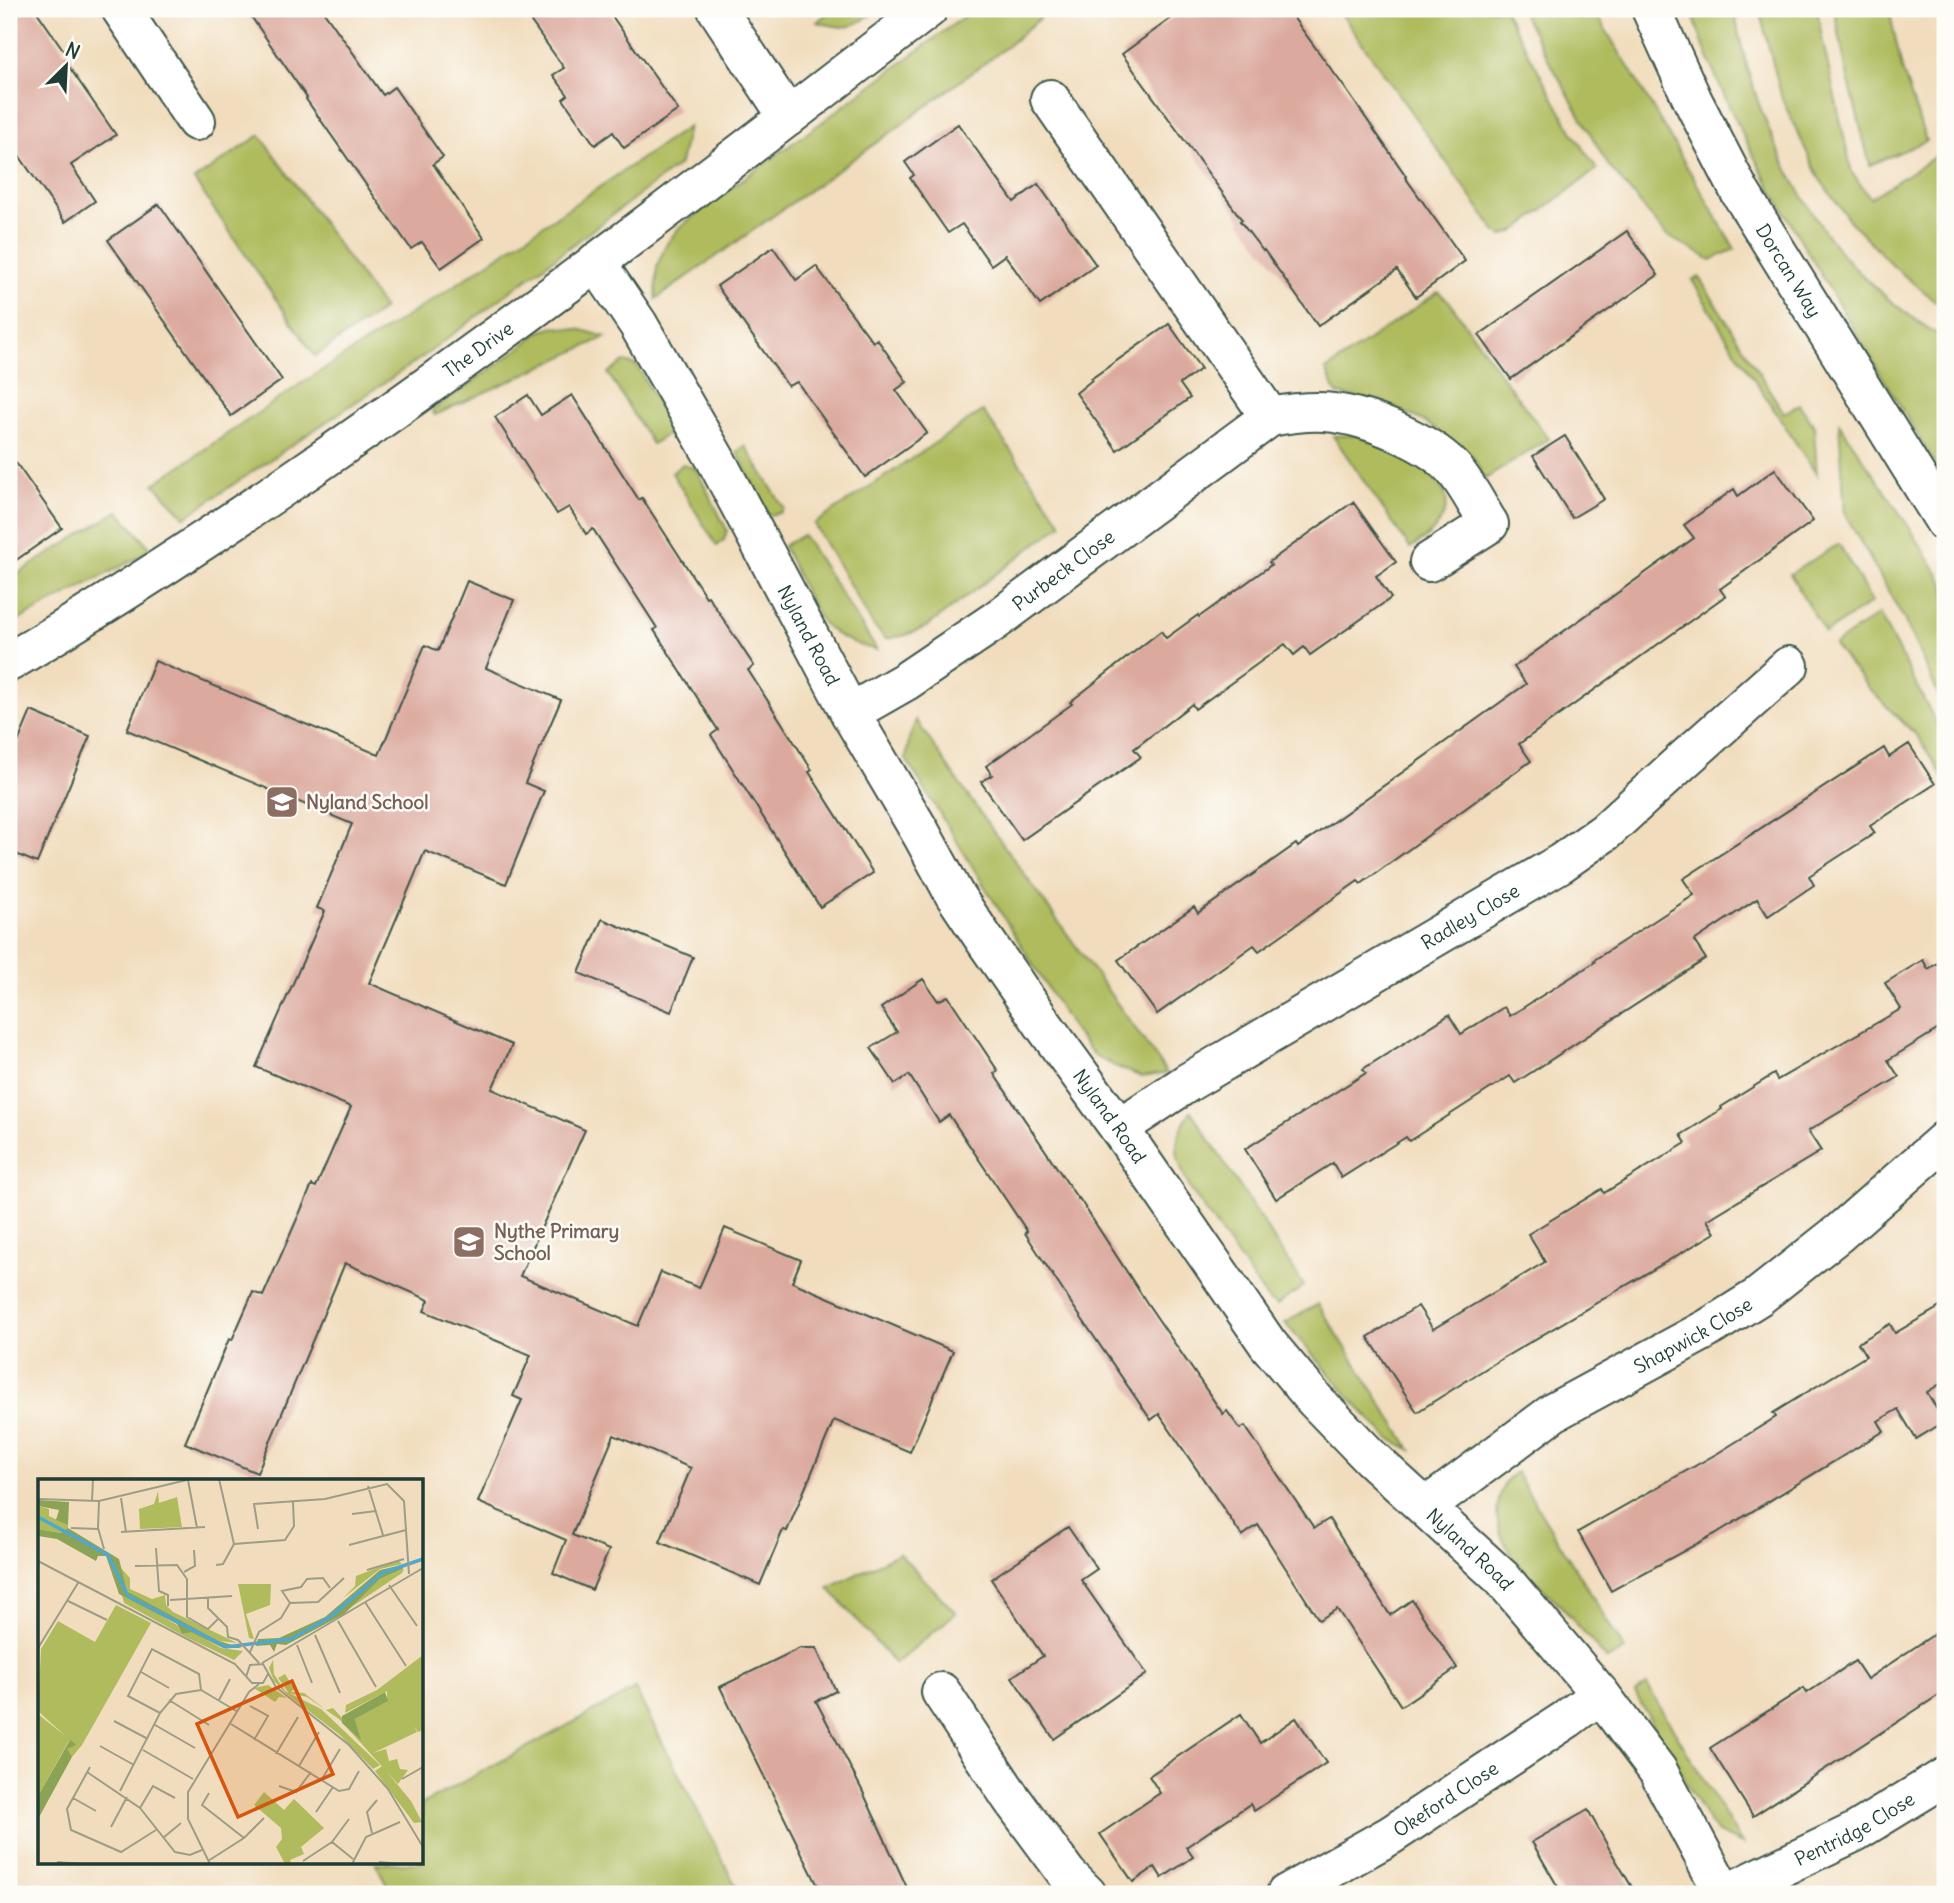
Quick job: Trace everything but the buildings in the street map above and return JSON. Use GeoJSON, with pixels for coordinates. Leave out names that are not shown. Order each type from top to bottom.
{"type":"FeatureCollection","features":[{"type":"Feature","properties":{"kind":"street"},"geometry":{"type":"LineString","coordinates":[[121,9],[196,121]]}},
{"type":"Feature","properties":{"kind":"street"},"geometry":{"type":"LineString","coordinates":[[718,9],[788,117]]}},
{"type":"Feature","properties":{"kind":"street","name":"The Drive"},"geometry":{"type":"LineString","coordinates":[[9,662],[187,552],[441,377],[928,9]]}},
{"type":"Feature","properties":{"kind":"street","name":"Dorcan Way"},"geometry":{"type":"LineString","coordinates":[[1651,9],[1688,91],[1740,192],[1945,522]]}},
{"type":"Feature","properties":{"kind":"street"},"geometry":{"type":"LineString","coordinates":[[1050,100],[1270,418]]}},
{"type":"Feature","properties":{"kind":"street","name":"Nyland Road"},"geometry":{"type":"LineString","coordinates":[[596,262],[638,324],[716,460],[850,713],[954,894],[1043,1024],[1119,1128],[1268,1343],[1324,1410],[1371,1458],[1502,1578],[1600,1694],[1658,1771],[1724,1894]]}},
{"type":"Feature","properties":{"kind":"street","name":"Purbeck Close"},"geometry":{"type":"LineString","coordinates":[[850,713],[906,681],[995,621],[1270,418],[1292,413],[1334,413],[1358,418],[1433,450],[1453,467],[1489,524],[1429,562]]}},
{"type":"Feature","properties":{"kind":"street","name":"Radley Close"},"geometry":{"type":"LineString","coordinates":[[1119,1128],[1187,1083],[1561,863],[1605,832],[1789,666]]}},
{"type":"Feature","properties":{"kind":"street","name":"Shapwick Close"},"geometry":{"type":"LineString","coordinates":[[1426,1507],[1554,1412],[1707,1329],[1758,1297],[1839,1233],[1945,1140]]}},
{"type":"Feature","properties":{"kind":"street"},"geometry":{"type":"LineString","coordinates":[[941,1692],[1011,1798],[1067,1874],[1087,1894]]}},
{"type":"Feature","properties":{"kind":"street","name":"Okeford Close"},"geometry":{"type":"LineString","coordinates":[[1286,1894],[1391,1835],[1567,1719],[1600,1694]]}},
{"type":"Feature","properties":{"kind":"street","name":"Pentridge Close"},"geometry":{"type":"LineString","coordinates":[[1724,1894],[1855,1832],[1945,1777]]}},
{"type":"Feature","properties":{"kind":"green space"},"geometry":{"type":"Polygon","coordinates":[[[832,9],[878,9],[850,26],[817,22],[832,9]]]}},
{"type":"Feature","properties":{"kind":"green space"},"geometry":{"type":"Polygon","coordinates":[[[974,9],[1050,9],[1009,45],[890,133],[656,299],[657,266],[666,245],[678,229],[974,9]]]}},
{"type":"Feature","properties":{"kind":"green space"},"geometry":{"type":"Polygon","coordinates":[[[1338,9],[1504,9],[1573,133],[1597,169],[1514,232],[1502,236],[1496,232],[1338,9]]]}},
{"type":"Feature","properties":{"kind":"green space"},"geometry":{"type":"Polygon","coordinates":[[[1520,9],[1593,9],[1735,249],[1711,260],[1666,235],[1608,165],[1520,9]]]}},
{"type":"Feature","properties":{"kind":"green space"},"geometry":{"type":"Polygon","coordinates":[[[1691,9],[1734,9],[1745,61],[1762,112],[1795,184],[1829,238],[1878,290],[1945,339],[1945,480],[1763,173],[1730,109],[1702,43],[1691,9]]]}},
{"type":"Feature","properties":{"kind":"green space"},"geometry":{"type":"Polygon","coordinates":[[[1759,9],[1817,9],[1852,173],[1870,198],[1935,157],[1945,175],[1945,309],[1894,267],[1850,221],[1819,178],[1782,99],[1759,9]]]}},
{"type":"Feature","properties":{"kind":"green space"},"geometry":{"type":"Polygon","coordinates":[[[1834,9],[1889,9],[1902,69],[1926,141],[1870,165],[1834,9]]]}},
{"type":"Feature","properties":{"kind":"green space"},"geometry":{"type":"Polygon","coordinates":[[[688,127],[680,164],[424,356],[185,517],[154,484],[299,385],[448,290],[688,127]]]}},
{"type":"Feature","properties":{"kind":"green space"},"geometry":{"type":"Polygon","coordinates":[[[260,135],[384,309],[315,356],[194,180],[260,135]]]}},
{"type":"Feature","properties":{"kind":"green space"},"geometry":{"type":"Polygon","coordinates":[[[1699,277],[1784,413],[1799,404],[1814,426],[1817,475],[1692,280],[1699,277]]]}},
{"type":"Feature","properties":{"kind":"green space"},"geometry":{"type":"Polygon","coordinates":[[[1438,292],[1449,301],[1549,439],[1485,479],[1474,458],[1424,421],[1379,401],[1337,394],[1326,370],[1438,292]]]}},
{"type":"Feature","properties":{"kind":"green space"},"geometry":{"type":"Polygon","coordinates":[[[555,327],[582,330],[606,337],[435,415],[432,411],[539,332],[555,327]]]}},
{"type":"Feature","properties":{"kind":"green space"},"geometry":{"type":"Polygon","coordinates":[[[624,362],[637,365],[670,426],[666,435],[652,444],[608,373],[624,362]]]}},
{"type":"Feature","properties":{"kind":"green space"},"geometry":{"type":"Polygon","coordinates":[[[983,411],[1062,524],[926,627],[886,639],[873,625],[814,524],[983,411]]]}},
{"type":"Feature","properties":{"kind":"green space"},"geometry":{"type":"Polygon","coordinates":[[[1839,423],[1945,585],[1945,709],[1904,619],[1845,514],[1839,423]]]}},
{"type":"Feature","properties":{"kind":"green space"},"geometry":{"type":"Polygon","coordinates":[[[1359,435],[1418,464],[1442,487],[1446,500],[1441,520],[1430,534],[1410,548],[1333,436],[1359,435]]]}},
{"type":"Feature","properties":{"kind":"green space"},"geometry":{"type":"Polygon","coordinates":[[[745,446],[784,508],[780,513],[767,515],[737,452],[745,446]]]}},
{"type":"Feature","properties":{"kind":"green space"},"geometry":{"type":"Polygon","coordinates":[[[683,464],[696,469],[727,530],[724,540],[717,546],[672,473],[683,464]]]}},
{"type":"Feature","properties":{"kind":"green space"},"geometry":{"type":"Polygon","coordinates":[[[118,511],[152,550],[9,626],[9,579],[118,511]]]}},
{"type":"Feature","properties":{"kind":"green space"},"geometry":{"type":"Polygon","coordinates":[[[803,535],[877,650],[838,635],[820,619],[783,546],[803,535]]]}},
{"type":"Feature","properties":{"kind":"green space"},"geometry":{"type":"Polygon","coordinates":[[[1839,544],[1872,602],[1825,633],[1790,574],[1839,544]]]}},
{"type":"Feature","properties":{"kind":"green space"},"geometry":{"type":"Polygon","coordinates":[[[1879,614],[1945,740],[1945,780],[1918,737],[1871,691],[1834,645],[1879,614]]]}},
{"type":"Feature","properties":{"kind":"green space"},"geometry":{"type":"Polygon","coordinates":[[[916,720],[1167,1073],[1142,1077],[1119,1068],[1095,1056],[1074,1031],[906,759],[916,720]]]}},
{"type":"Feature","properties":{"kind":"green space"},"geometry":{"type":"Polygon","coordinates":[[[1191,1111],[1304,1286],[1277,1305],[1268,1300],[1185,1178],[1177,1150],[1180,1132],[1191,1111]]]}},
{"type":"Feature","properties":{"kind":"green space"},"geometry":{"type":"Polygon","coordinates":[[[1318,1304],[1411,1450],[1388,1438],[1285,1323],[1318,1304]]]}},
{"type":"Feature","properties":{"kind":"green space"},"geometry":{"type":"Polygon","coordinates":[[[1516,1472],[1625,1650],[1607,1660],[1561,1606],[1526,1572],[1506,1545],[1497,1516],[1499,1499],[1505,1484],[1516,1472]]]}},
{"type":"Feature","properties":{"kind":"green space"},"geometry":{"type":"Polygon","coordinates":[[[899,1553],[956,1613],[895,1664],[829,1588],[899,1553]]]}},
{"type":"Feature","properties":{"kind":"green space"},"geometry":{"type":"Polygon","coordinates":[[[1647,1685],[1742,1844],[1718,1833],[1709,1823],[1635,1693],[1647,1685]]]}},
{"type":"Feature","properties":{"kind":"green space"},"geometry":{"type":"Polygon","coordinates":[[[635,1689],[740,1894],[391,1894],[376,1864],[424,1864],[424,1803],[635,1689]]]}},
{"type":"Feature","properties":{"kind":"place","name":"Nyland School"},"geometry":{"type":"Point","coordinates":[282,802]}},
{"type":"Feature","properties":{"kind":"place","name":"Nythe Primary School"},"geometry":{"type":"Point","coordinates":[469,1242]}}]}
